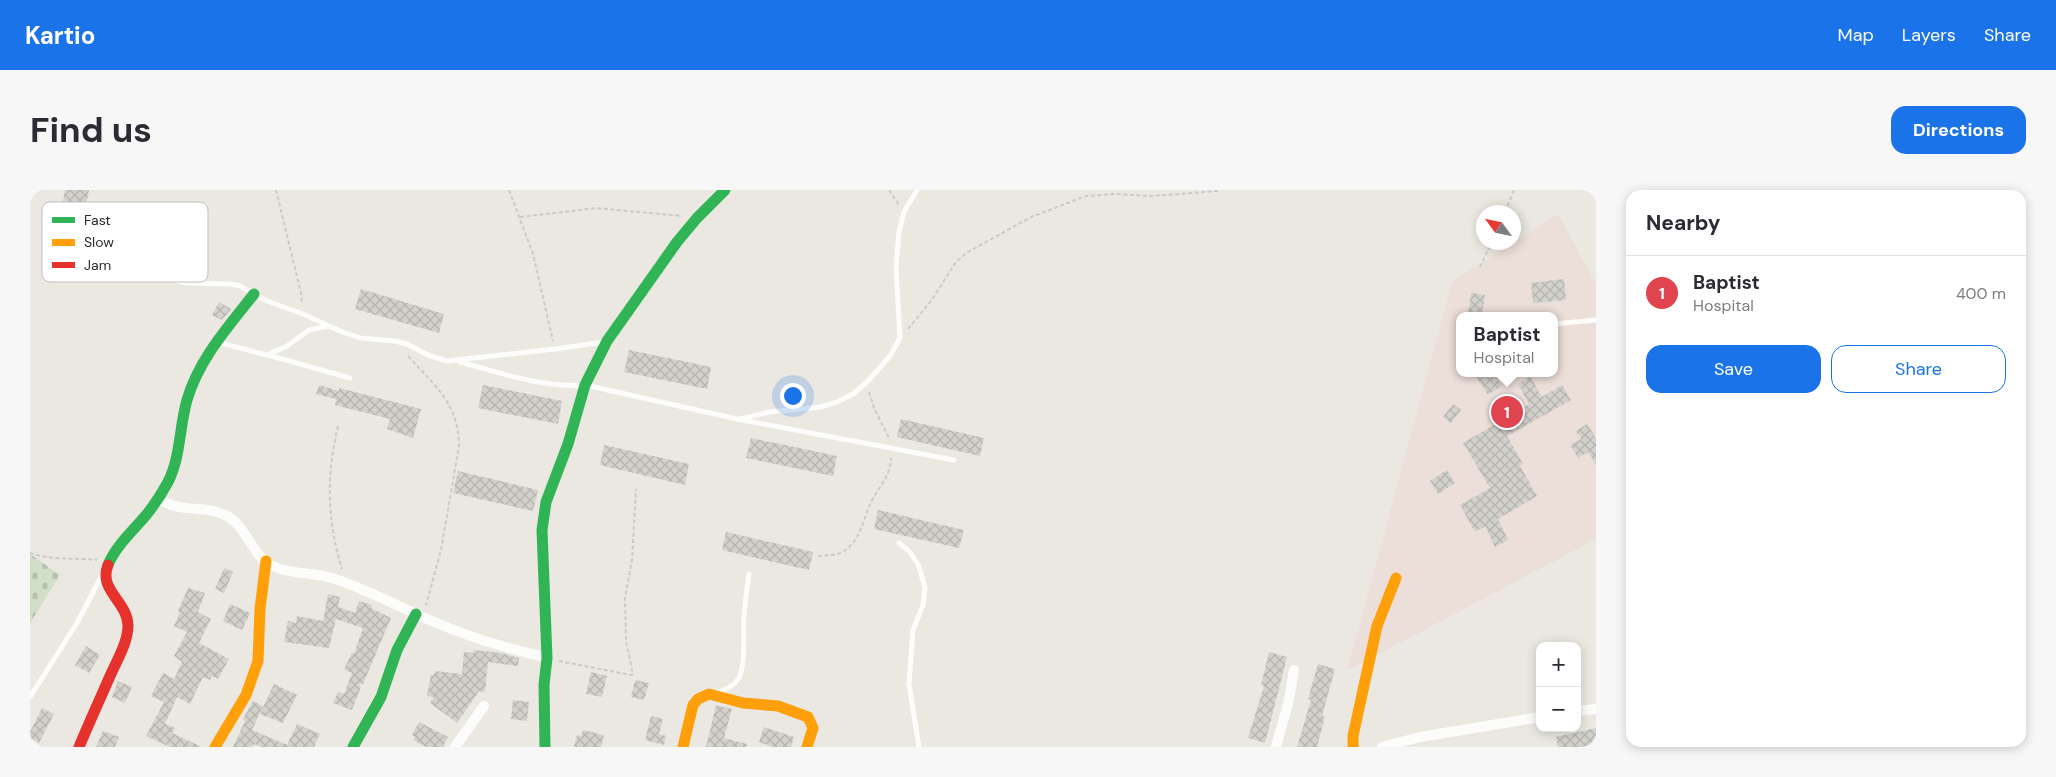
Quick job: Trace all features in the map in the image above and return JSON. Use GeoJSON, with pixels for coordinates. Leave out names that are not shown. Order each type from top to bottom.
{"type":"FeatureCollection","features":[{"type":"Feature","properties":{"kind":"street"},"geometry":{"type":"LineString","coordinates":[[545,747],[544,685],[547,658],[542,557],[543,513],[546,502],[568,444],[585,385],[606,341],[643,287],[696,218],[725,190]]}},
{"type":"Feature","properties":{"kind":"street"},"geometry":{"type":"LineString","coordinates":[[79,747],[120,652],[127,630],[126,614],[107,587],[105,577],[108,565],[159,499],[178,455],[183,417],[189,394],[206,357],[254,294]]}},
{"type":"Feature","properties":{"kind":"street"},"geometry":{"type":"LineString","coordinates":[[159,499],[171,506],[204,510],[226,516],[237,523],[266,561],[273,566],[333,578],[395,603],[419,616],[488,642],[547,658]]}},
{"type":"Feature","properties":{"kind":"street"},"geometry":{"type":"LineString","coordinates":[[215,747],[246,695],[258,661],[260,609],[266,561]]}},
{"type":"Feature","properties":{"kind":"street"},"geometry":{"type":"LineString","coordinates":[[1353,747],[1353,736],[1371,649],[1377,626],[1396,578]]}},
{"type":"Feature","properties":{"kind":"street"},"geometry":{"type":"LineString","coordinates":[[353,747],[381,697],[397,650],[419,616]]}},
{"type":"Feature","properties":{"kind":"street"},"geometry":{"type":"LineString","coordinates":[[1276,747],[1289,700],[1294,670]]}},
{"type":"Feature","properties":{"kind":"street"},"geometry":{"type":"LineString","coordinates":[[683,747],[693,705],[698,699],[709,694],[743,704],[778,706],[808,717],[813,728],[807,747]]}},
{"type":"Feature","properties":{"kind":"street"},"geometry":{"type":"LineString","coordinates":[[455,747],[484,706]]}},
{"type":"Feature","properties":{"kind":"street"},"geometry":{"type":"LineString","coordinates":[[1581,711],[1596,709]]}},
{"type":"Feature","properties":{"kind":"street"},"geometry":{"type":"LineString","coordinates":[[1382,747],[1420,737],[1536,718]]}},
{"type":"Feature","properties":{"kind":"lane"},"geometry":{"type":"LineString","coordinates":[[738,419],[769,412],[821,407],[837,402],[853,394],[868,382],[890,356],[900,338],[896,267],[899,232],[904,212],[917,190]]}},
{"type":"Feature","properties":{"kind":"lane"},"geometry":{"type":"LineString","coordinates":[[190,282],[231,284],[267,301],[360,338],[395,340],[440,359],[457,361],[550,384],[585,385],[738,419],[954,460]]}},
{"type":"Feature","properties":{"kind":"lane"},"geometry":{"type":"LineString","coordinates":[[1558,324],[1596,320]]}},
{"type":"Feature","properties":{"kind":"lane"},"geometry":{"type":"LineString","coordinates":[[267,355],[287,346],[309,330],[329,326]]}},
{"type":"Feature","properties":{"kind":"lane"},"geometry":{"type":"LineString","coordinates":[[457,361],[606,341]]}},
{"type":"Feature","properties":{"kind":"lane"},"geometry":{"type":"LineString","coordinates":[[217,342],[350,378]]}},
{"type":"Feature","properties":{"kind":"lane"},"geometry":{"type":"LineString","coordinates":[[899,543],[910,552],[919,566],[925,588],[923,605],[913,630],[910,684],[919,747]]}},
{"type":"Feature","properties":{"kind":"lane"},"geometry":{"type":"LineString","coordinates":[[30,697],[77,623],[94,587],[108,565]]}},
{"type":"Feature","properties":{"kind":"lane"},"geometry":{"type":"LineString","coordinates":[[709,694],[726,690],[735,684],[740,676],[749,574]]}},
{"type":"Feature","properties":{"kind":"path"},"geometry":{"type":"LineString","coordinates":[[276,190],[301,293],[303,314]]}},
{"type":"Feature","properties":{"kind":"path"},"geometry":{"type":"LineString","coordinates":[[509,190],[520,216],[545,300],[555,349]]}},
{"type":"Feature","properties":{"kind":"path"},"geometry":{"type":"LineString","coordinates":[[890,190],[904,212]]}},
{"type":"Feature","properties":{"kind":"path"},"geometry":{"type":"LineString","coordinates":[[1507,205],[1514,190]]}},
{"type":"Feature","properties":{"kind":"path"},"geometry":{"type":"LineString","coordinates":[[900,338],[931,301],[956,262],[968,252],[1031,217],[1086,196],[1115,194],[1151,196],[1219,191]]}},
{"type":"Feature","properties":{"kind":"path"},"geometry":{"type":"LineString","coordinates":[[520,216],[596,208],[696,218]]}},
{"type":"Feature","properties":{"kind":"path"},"geometry":{"type":"LineString","coordinates":[[1480,267],[1488,250]]}},
{"type":"Feature","properties":{"kind":"path"},"geometry":{"type":"LineString","coordinates":[[395,340],[427,375],[445,399],[455,416],[459,428],[459,446],[441,550],[419,616]]}},
{"type":"Feature","properties":{"kind":"path"},"geometry":{"type":"LineString","coordinates":[[818,556],[838,554],[847,549],[856,538],[872,501],[891,466],[893,448],[874,408],[868,382]]}},
{"type":"Feature","properties":{"kind":"path"},"geometry":{"type":"LineString","coordinates":[[338,426],[329,472],[330,514],[340,562],[347,583]]}},
{"type":"Feature","properties":{"kind":"path"},"geometry":{"type":"LineString","coordinates":[[547,658],[618,674],[633,674],[626,640],[625,598],[632,560],[636,489]]}},
{"type":"Feature","properties":{"kind":"path"},"geometry":{"type":"LineString","coordinates":[[30,553],[41,557],[52,556],[108,565]]}},
{"type":"Feature","properties":{"kind":"shaded area"},"geometry":{"type":"Polygon","coordinates":[[[1558,214],[1596,284],[1596,539],[1347,671],[1452,282],[1502,250],[1521,250],[1521,238],[1558,214]]]}},
{"type":"Feature","properties":{"kind":"green space"},"geometry":{"type":"Polygon","coordinates":[[[30,554],[60,575],[30,623],[30,554]]]}},
{"type":"Feature","properties":{"kind":"building"},"geometry":{"type":"Polygon","coordinates":[[[65,190],[89,190],[87,202],[63,202],[65,190]]]}},
{"type":"Feature","properties":{"kind":"building"},"geometry":{"type":"Polygon","coordinates":[[[1564,279],[1566,300],[1533,303],[1531,283],[1564,279]]]}},
{"type":"Feature","properties":{"kind":"building"},"geometry":{"type":"Polygon","coordinates":[[[361,289],[444,314],[439,333],[355,309],[361,289]]]}},
{"type":"Feature","properties":{"kind":"building"},"geometry":{"type":"Polygon","coordinates":[[[1471,293],[1485,295],[1482,312],[1468,312],[1471,293]]]}},
{"type":"Feature","properties":{"kind":"building"},"geometry":{"type":"Polygon","coordinates":[[[219,302],[231,309],[222,320],[212,315],[219,302]]]}},
{"type":"Feature","properties":{"kind":"building"},"geometry":{"type":"Polygon","coordinates":[[[629,350],[711,367],[707,389],[624,372],[629,350]]]}},
{"type":"Feature","properties":{"kind":"building"},"geometry":{"type":"Polygon","coordinates":[[[1477,377],[1496,377],[1502,386],[1488,395],[1477,377]]]}},
{"type":"Feature","properties":{"kind":"building"},"geometry":{"type":"Polygon","coordinates":[[[1531,377],[1542,397],[1562,385],[1571,400],[1507,436],[1523,464],[1520,466],[1537,496],[1498,519],[1508,540],[1495,547],[1485,526],[1475,532],[1460,505],[1490,488],[1463,443],[1529,404],[1518,384],[1531,377]]]}},
{"type":"Feature","properties":{"kind":"building"},"geometry":{"type":"Polygon","coordinates":[[[319,385],[339,391],[339,388],[421,409],[413,438],[387,429],[390,419],[335,405],[336,399],[316,394],[319,385]]]}},
{"type":"Feature","properties":{"kind":"building"},"geometry":{"type":"Polygon","coordinates":[[[483,385],[562,401],[558,424],[478,408],[483,385]]]}},
{"type":"Feature","properties":{"kind":"building"},"geometry":{"type":"Polygon","coordinates":[[[1453,404],[1461,410],[1451,423],[1443,417],[1453,404]]]}},
{"type":"Feature","properties":{"kind":"building"},"geometry":{"type":"Polygon","coordinates":[[[901,419],[984,438],[980,456],[897,437],[901,419]]]}},
{"type":"Feature","properties":{"kind":"building"},"geometry":{"type":"Polygon","coordinates":[[[1587,424],[1596,438],[1596,465],[1588,452],[1578,458],[1570,445],[1581,439],[1576,431],[1587,424]]]}},
{"type":"Feature","properties":{"kind":"building"},"geometry":{"type":"Polygon","coordinates":[[[751,438],[837,456],[833,476],[746,458],[751,438]]]}},
{"type":"Feature","properties":{"kind":"building"},"geometry":{"type":"Polygon","coordinates":[[[604,445],[689,464],[685,485],[600,465],[604,445]]]}},
{"type":"Feature","properties":{"kind":"building"},"geometry":{"type":"Polygon","coordinates":[[[1447,470],[1455,483],[1438,494],[1430,481],[1447,470]]]}},
{"type":"Feature","properties":{"kind":"building"},"geometry":{"type":"Polygon","coordinates":[[[458,471],[538,490],[533,511],[453,493],[458,471]]]}},
{"type":"Feature","properties":{"kind":"building"},"geometry":{"type":"Polygon","coordinates":[[[878,510],[964,530],[959,548],[874,529],[878,510]]]}},
{"type":"Feature","properties":{"kind":"building"},"geometry":{"type":"Polygon","coordinates":[[[726,532],[813,552],[809,570],[722,550],[726,532]]]}},
{"type":"Feature","properties":{"kind":"building"},"geometry":{"type":"Polygon","coordinates":[[[224,568],[233,572],[224,593],[215,589],[224,568]]]}},
{"type":"Feature","properties":{"kind":"building"},"geometry":{"type":"Polygon","coordinates":[[[188,588],[205,593],[198,612],[211,619],[199,643],[229,659],[218,679],[212,676],[210,680],[203,677],[190,704],[177,697],[165,724],[175,728],[172,733],[202,747],[170,747],[146,736],[164,702],[151,696],[163,673],[174,679],[182,662],[174,656],[187,632],[174,626],[188,588]]]}},
{"type":"Feature","properties":{"kind":"building"},"geometry":{"type":"Polygon","coordinates":[[[328,594],[340,597],[338,607],[355,613],[359,601],[372,605],[371,608],[391,618],[363,684],[358,684],[361,687],[352,710],[333,703],[338,692],[344,694],[352,673],[344,669],[352,653],[354,654],[363,628],[336,619],[329,648],[284,642],[288,621],[296,623],[297,616],[323,621],[328,594]]]}},
{"type":"Feature","properties":{"kind":"building"},"geometry":{"type":"Polygon","coordinates":[[[230,604],[250,613],[242,630],[223,621],[230,604]]]}},
{"type":"Feature","properties":{"kind":"building"},"geometry":{"type":"Polygon","coordinates":[[[86,646],[100,655],[89,673],[75,665],[86,646]]]}},
{"type":"Feature","properties":{"kind":"building"},"geometry":{"type":"Polygon","coordinates":[[[474,650],[501,653],[519,658],[518,666],[488,662],[485,692],[479,691],[457,723],[430,703],[434,697],[427,696],[431,674],[434,675],[435,671],[462,674],[464,652],[473,653],[474,650]]]}},
{"type":"Feature","properties":{"kind":"building"},"geometry":{"type":"Polygon","coordinates":[[[1269,652],[1287,657],[1265,743],[1248,738],[1264,686],[1261,685],[1269,652]]]}},
{"type":"Feature","properties":{"kind":"building"},"geometry":{"type":"Polygon","coordinates":[[[1318,664],[1335,669],[1322,716],[1325,717],[1317,747],[1297,747],[1311,700],[1308,699],[1318,664]]]}},
{"type":"Feature","properties":{"kind":"building"},"geometry":{"type":"Polygon","coordinates":[[[591,672],[607,676],[602,697],[586,694],[591,672]]]}},
{"type":"Feature","properties":{"kind":"building"},"geometry":{"type":"Polygon","coordinates":[[[635,680],[649,683],[644,700],[631,697],[635,680]]]}},
{"type":"Feature","properties":{"kind":"building"},"geometry":{"type":"Polygon","coordinates":[[[118,681],[132,687],[125,703],[112,697],[118,681]]]}},
{"type":"Feature","properties":{"kind":"building"},"geometry":{"type":"Polygon","coordinates":[[[274,684],[297,695],[283,723],[260,714],[274,684]]]}},
{"type":"Feature","properties":{"kind":"building"},"geometry":{"type":"Polygon","coordinates":[[[513,700],[529,702],[527,721],[511,719],[513,700]]]}},
{"type":"Feature","properties":{"kind":"building"},"geometry":{"type":"Polygon","coordinates":[[[253,701],[263,706],[252,730],[287,745],[297,724],[320,734],[314,747],[261,747],[254,744],[252,747],[233,747],[245,721],[243,719],[253,701]]]}},
{"type":"Feature","properties":{"kind":"building"},"geometry":{"type":"Polygon","coordinates":[[[716,705],[732,709],[724,738],[747,744],[746,747],[706,747],[716,705]]]}},
{"type":"Feature","properties":{"kind":"building"},"geometry":{"type":"Polygon","coordinates":[[[42,708],[54,714],[39,743],[30,738],[30,732],[42,708]]]}},
{"type":"Feature","properties":{"kind":"building"},"geometry":{"type":"Polygon","coordinates":[[[651,716],[663,719],[659,734],[666,736],[664,745],[645,740],[651,716]]]}},
{"type":"Feature","properties":{"kind":"building"},"geometry":{"type":"Polygon","coordinates":[[[419,722],[448,737],[443,747],[426,747],[413,740],[415,737],[412,735],[419,722]]]}},
{"type":"Feature","properties":{"kind":"building"},"geometry":{"type":"Polygon","coordinates":[[[764,727],[794,737],[791,747],[773,747],[759,742],[764,727]]]}},
{"type":"Feature","properties":{"kind":"building"},"geometry":{"type":"Polygon","coordinates":[[[1596,728],[1596,744],[1592,745],[1593,747],[1558,747],[1556,737],[1596,728]]]}},
{"type":"Feature","properties":{"kind":"building"},"geometry":{"type":"Polygon","coordinates":[[[583,730],[604,735],[601,747],[574,747],[577,735],[581,736],[583,730]]]}},
{"type":"Feature","properties":{"kind":"building"},"geometry":{"type":"Polygon","coordinates":[[[103,731],[119,737],[115,747],[96,747],[103,731]]]}},
{"type":"Feature","properties":{"kind":"traffic: fast"},"geometry":{"type":"LineString","coordinates":[[545,747],[544,685],[547,658],[542,530],[546,502],[568,444],[585,385],[607,341],[677,242],[697,218],[725,190]]}},
{"type":"Feature","properties":{"kind":"traffic: fast"},"geometry":{"type":"LineString","coordinates":[[108,565],[116,551],[150,510],[168,482],[178,452],[184,410],[192,385],[215,344],[254,294]]}},
{"type":"Feature","properties":{"kind":"traffic: fast"},"geometry":{"type":"LineString","coordinates":[[353,747],[381,697],[397,650],[416,614]]}},
{"type":"Feature","properties":{"kind":"traffic: slow"},"geometry":{"type":"LineString","coordinates":[[215,747],[246,695],[258,661],[260,609],[266,561]]}},
{"type":"Feature","properties":{"kind":"traffic: slow"},"geometry":{"type":"LineString","coordinates":[[1353,747],[1353,736],[1377,626],[1396,578]]}},
{"type":"Feature","properties":{"kind":"traffic: slow"},"geometry":{"type":"LineString","coordinates":[[683,747],[693,705],[698,699],[709,694],[743,703],[778,706],[808,717],[813,728],[807,747]]}},
{"type":"Feature","properties":{"kind":"traffic: jam"},"geometry":{"type":"LineString","coordinates":[[79,747],[122,651],[128,632],[123,609],[107,582],[108,565]]}},
{"type":"Feature","properties":{"kind":"place","name":"Baptist"},"geometry":{"type":"Point","coordinates":[1507,412]}}]}
